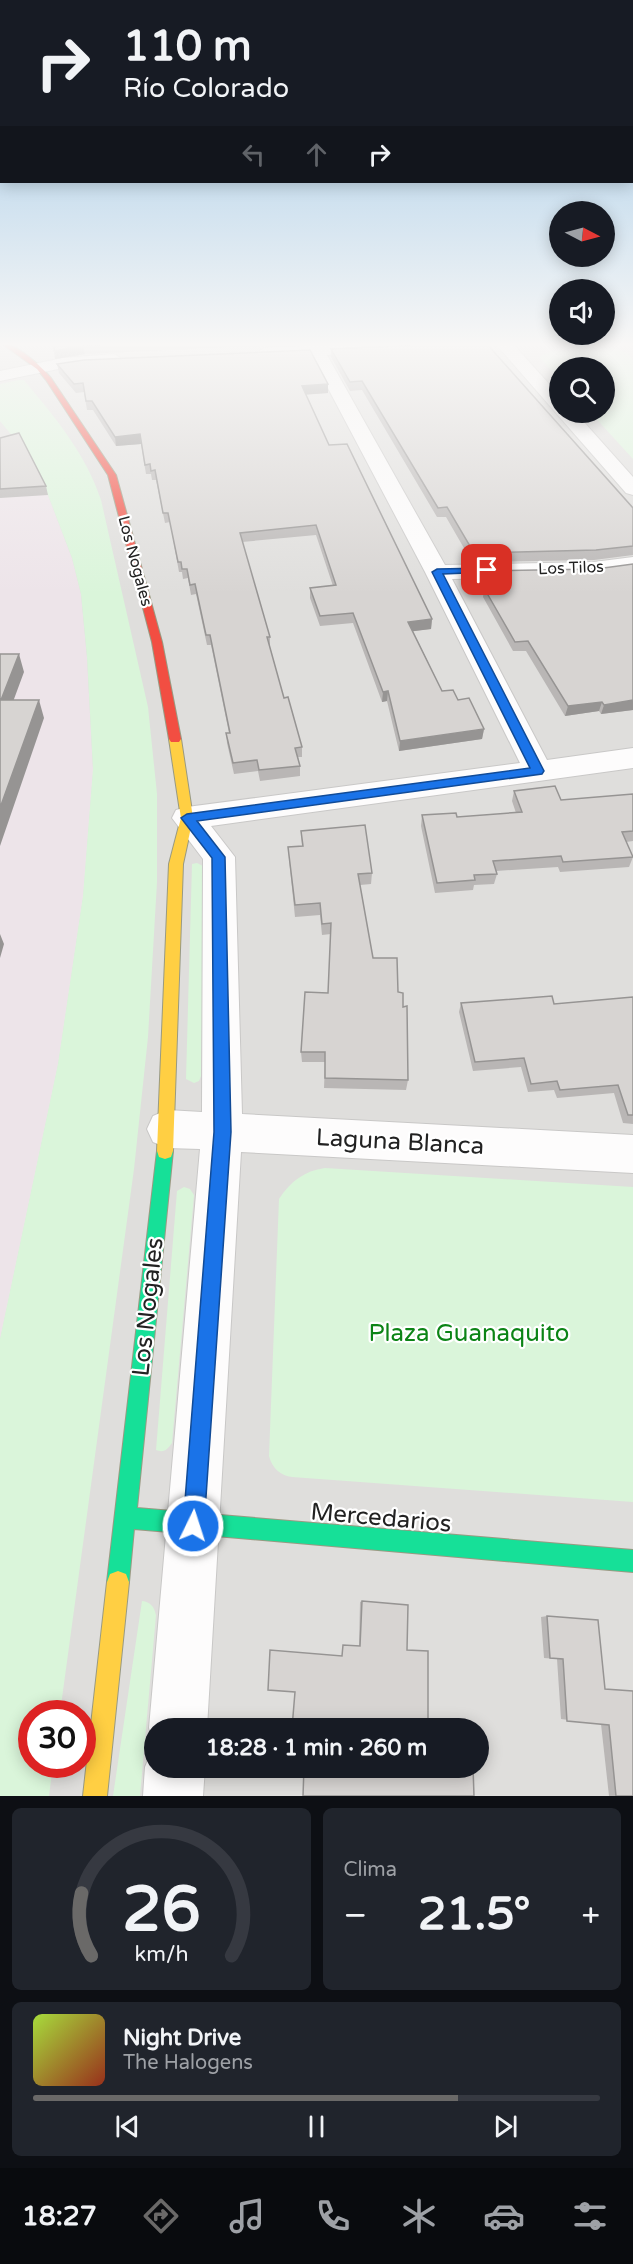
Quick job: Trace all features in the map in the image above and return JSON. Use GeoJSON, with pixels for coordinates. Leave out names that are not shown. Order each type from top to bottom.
{"type":"FeatureCollection","features":[{"type":"Feature","properties":{"kind":"street","name":"Los Nogales"},"geometry":{"type":"LineString","coordinates":[[80,427],[112,475],[157,642],[187,818],[176,864],[167,1129],[95,1796]]}},
{"type":"Feature","properties":{"kind":"street"},"geometry":{"type":"LineString","coordinates":[[358,427],[437,572],[538,771]]}},
{"type":"Feature","properties":{"kind":"street"},"geometry":{"type":"LineString","coordinates":[[578,427],[633,489]]}},
{"type":"Feature","properties":{"kind":"street","name":"Los Tilos"},"geometry":{"type":"LineString","coordinates":[[437,572],[594,568],[633,564]]}},
{"type":"Feature","properties":{"kind":"street"},"geometry":{"type":"LineString","coordinates":[[187,818],[633,758]]}},
{"type":"Feature","properties":{"kind":"street"},"geometry":{"type":"LineString","coordinates":[[179,1718],[222,1132],[219,857],[187,818]]}},
{"type":"Feature","properties":{"kind":"street","name":"Laguna Blanca"},"geometry":{"type":"LineString","coordinates":[[167,1129],[633,1154]]}},
{"type":"Feature","properties":{"kind":"street","name":"Mercedarios"},"geometry":{"type":"LineString","coordinates":[[125,1518],[193,1526],[633,1561]]}},
{"type":"Feature","properties":{"kind":"street"},"geometry":{"type":"LineString","coordinates":[[173,1796],[174,1778]]}},
{"type":"Feature","properties":{"kind":"shaded area"},"geometry":{"type":"Polygon","coordinates":[[[0,427],[633,427],[633,1796],[0,1796],[0,1339],[58,1064],[83,896],[93,769],[0,445],[0,427]]]}},
{"type":"Feature","properties":{"kind":"shaded area"},"geometry":{"type":"Polygon","coordinates":[[[21,442],[48,495],[72,558],[81,594],[93,769],[83,896],[58,1064],[0,1339],[0,445],[21,442]]]}},
{"type":"Feature","properties":{"kind":"green space"},"geometry":{"type":"Polygon","coordinates":[[[5,427],[61,427],[79,453],[95,484],[101,500],[148,707],[157,794],[157,882],[148,1037],[134,1169],[62,1700],[18,1700],[18,1778],[51,1778],[49,1796],[0,1796],[0,1339],[58,1064],[83,896],[93,769],[81,594],[72,558],[48,495],[21,442],[18,443],[5,427]]]}},
{"type":"Feature","properties":{"kind":"green space"},"geometry":{"type":"Polygon","coordinates":[[[604,427],[633,427],[633,459],[604,427]]]}},
{"type":"Feature","properties":{"kind":"green space"},"geometry":{"type":"Polygon","coordinates":[[[197,863],[205,867],[201,1076],[199,1081],[194,1083],[186,1079],[192,864],[197,863]]]}},
{"type":"Feature","properties":{"kind":"green space","name":"Plaza Guanaquito"},"geometry":{"type":"Polygon","coordinates":[[[325,1168],[633,1187],[633,1502],[292,1477],[277,1471],[269,1456],[279,1199],[299,1178],[325,1168]]]}},
{"type":"Feature","properties":{"kind":"green space"},"geometry":{"type":"Polygon","coordinates":[[[184,1187],[190,1189],[194,1195],[172,1443],[167,1449],[161,1451],[156,1450],[177,1191],[184,1187]]]}},
{"type":"Feature","properties":{"kind":"green space"},"geometry":{"type":"Polygon","coordinates":[[[142,1601],[152,1605],[156,1615],[147,1718],[144,1718],[140,1796],[113,1796],[142,1601]]]}},
{"type":"Feature","properties":{"kind":"building"},"geometry":{"type":"Polygon","coordinates":[[[108,427],[321,427],[329,445],[347,444],[432,619],[408,622],[442,691],[453,690],[458,700],[469,698],[484,729],[400,741],[388,691],[383,692],[353,613],[320,616],[310,588],[336,585],[316,525],[240,533],[270,637],[267,637],[284,698],[288,697],[302,747],[295,748],[300,766],[259,770],[257,760],[233,763],[226,733],[230,733],[210,635],[206,635],[195,584],[190,585],[187,569],[182,569],[181,562],[178,562],[168,513],[163,513],[155,470],[151,471],[150,464],[145,465],[140,434],[115,437],[108,427]]]}},
{"type":"Feature","properties":{"kind":"building"},"geometry":{"type":"Polygon","coordinates":[[[389,427],[561,427],[633,508],[633,546],[596,550],[474,553],[447,507],[438,508],[389,427]]]}},
{"type":"Feature","properties":{"kind":"building"},"geometry":{"type":"Polygon","coordinates":[[[19,433],[46,486],[0,489],[0,438],[19,433]]]}},
{"type":"Feature","properties":{"kind":"building"},"geometry":{"type":"Polygon","coordinates":[[[633,564],[633,700],[604,705],[602,702],[568,706],[528,641],[515,642],[484,588],[494,587],[485,571],[596,569],[633,564]]]}},
{"type":"Feature","properties":{"kind":"building"},"geometry":{"type":"Polygon","coordinates":[[[0,654],[19,654],[1,700],[39,700],[0,808],[0,654]]]}},
{"type":"Feature","properties":{"kind":"building"},"geometry":{"type":"Polygon","coordinates":[[[555,786],[561,800],[633,794],[633,831],[622,832],[633,857],[563,862],[561,856],[493,861],[497,874],[474,875],[475,880],[437,883],[422,815],[456,813],[457,817],[522,812],[514,791],[555,786]]]}},
{"type":"Feature","properties":{"kind":"building"},"geometry":{"type":"Polygon","coordinates":[[[365,825],[372,873],[358,874],[373,958],[397,958],[398,992],[403,993],[403,1007],[407,1006],[408,1080],[325,1078],[325,1052],[301,1052],[305,992],[328,993],[331,923],[322,924],[320,903],[295,905],[288,847],[303,846],[301,831],[365,825]]]}},
{"type":"Feature","properties":{"kind":"building"},"geometry":{"type":"Polygon","coordinates":[[[552,996],[554,1004],[633,997],[633,1115],[628,1115],[618,1085],[560,1090],[557,1081],[531,1084],[524,1058],[475,1062],[461,1003],[552,996]]]}},
{"type":"Feature","properties":{"kind":"building"},"geometry":{"type":"Polygon","coordinates":[[[362,1601],[408,1605],[407,1650],[428,1651],[428,1718],[293,1718],[295,1692],[268,1690],[270,1650],[342,1656],[343,1645],[360,1646],[362,1601]]]}},
{"type":"Feature","properties":{"kind":"building"},"geometry":{"type":"Polygon","coordinates":[[[547,1616],[598,1620],[605,1689],[633,1691],[633,1796],[616,1796],[609,1725],[567,1721],[563,1659],[550,1658],[547,1616]]]}},
{"type":"Feature","properties":{"kind":"building"},"geometry":{"type":"Polygon","coordinates":[[[304,1778],[473,1778],[474,1796],[303,1796],[304,1778]]]}},
{"type":"Feature","properties":{"kind":"traffic: fast"},"geometry":{"type":"LineString","coordinates":[[118,1582],[165,1151]]}},
{"type":"Feature","properties":{"kind":"traffic: fast"},"geometry":{"type":"LineString","coordinates":[[125,1518],[633,1561]]}},
{"type":"Feature","properties":{"kind":"traffic: slow"},"geometry":{"type":"LineString","coordinates":[[165,1151],[176,864],[187,818],[175,739]]}},
{"type":"Feature","properties":{"kind":"traffic: slow"},"geometry":{"type":"LineString","coordinates":[[95,1796],[118,1582]]}},
{"type":"Feature","properties":{"kind":"traffic: jam"},"geometry":{"type":"LineString","coordinates":[[80,427],[112,475],[157,642],[175,739]]}},
{"type":"Feature","properties":{"kind":"route"},"geometry":{"type":"LineString","coordinates":[[193,1526],[222,1132],[219,857],[187,818],[538,771],[437,572],[487,570]]}}]}
